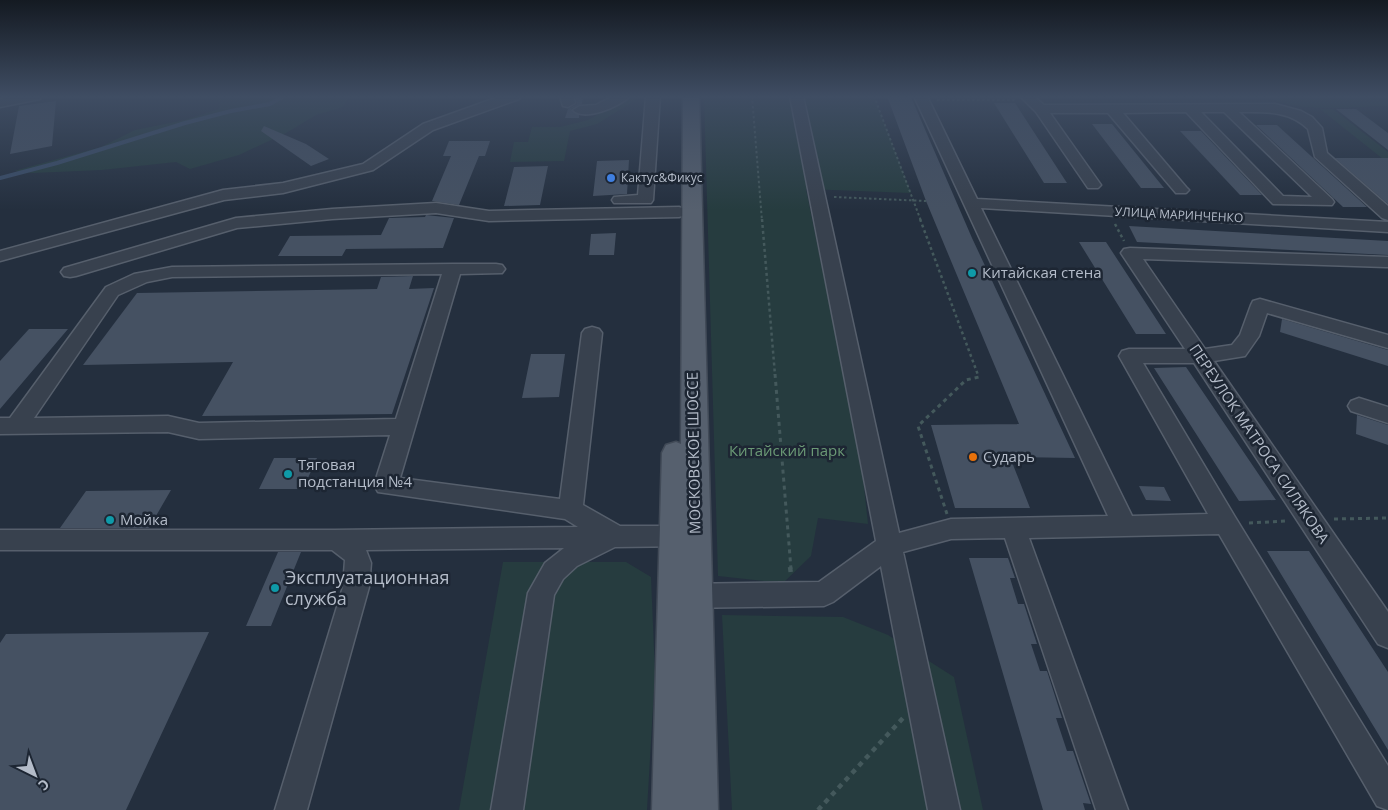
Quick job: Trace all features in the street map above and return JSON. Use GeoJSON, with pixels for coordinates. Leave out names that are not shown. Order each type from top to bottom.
{"type":"FeatureCollection","features":[{"type":"Feature","properties":{"kind":"main road","name":"МОСКОВСКОЕ ШОССЕ"},"geometry":{"type":"LineString","coordinates":[[679,134],[686,595],[698,810]]}},
{"type":"Feature","properties":{"kind":"main road","name":"МОСКОВСКОЕ ШОССЕ"},"geometry":{"type":"LineString","coordinates":[[685,536],[690,134]]}},
{"type":"Feature","properties":{"kind":"main road","name":"МОСКОВСКОЕ ШОССЕ"},"geometry":{"type":"LineString","coordinates":[[672,810],[686,595]]}},
{"type":"Feature","properties":{"kind":"street"},"geometry":{"type":"LineString","coordinates":[[0,256],[223,195],[283,188],[368,167],[417,134]]}},
{"type":"Feature","properties":{"kind":"street"},"geometry":{"type":"LineString","coordinates":[[560,200],[645,200],[651,134]]}},
{"type":"Feature","properties":{"kind":"street"},"geometry":{"type":"LineString","coordinates":[[803,134],[944,810]]}},
{"type":"Feature","properties":{"kind":"street"},"geometry":{"type":"LineString","coordinates":[[938,134],[1125,527]]}},
{"type":"Feature","properties":{"kind":"street"},"geometry":{"type":"LineString","coordinates":[[1058,134],[1093,185]]}},
{"type":"Feature","properties":{"kind":"street"},"geometry":{"type":"LineString","coordinates":[[1133,134],[1181,190]]}},
{"type":"Feature","properties":{"kind":"street"},"geometry":{"type":"LineString","coordinates":[[1214,134],[1279,200],[1326,202],[1254,134]]}},
{"type":"Feature","properties":{"kind":"street"},"geometry":{"type":"LineString","coordinates":[[1316,134],[1320,154],[1388,215]]}},
{"type":"Feature","properties":{"kind":"street","name":"УЛИЦА МАРИНЧЕНКО"},"geometry":{"type":"LineString","coordinates":[[970,203],[1388,227]]}},
{"type":"Feature","properties":{"kind":"street"},"geometry":{"type":"LineString","coordinates":[[70,272],[236,223],[332,214],[436,208],[489,216],[679,212]]}},
{"type":"Feature","properties":{"kind":"street","name":"ПЕРЕУЛОК МАТРОСА СИЛЯКОВА"},"geometry":{"type":"LineString","coordinates":[[1387,263],[1130,252],[1388,635]]}},
{"type":"Feature","properties":{"kind":"street"},"geometry":{"type":"LineString","coordinates":[[453,269],[386,485],[570,510],[615,536]]}},
{"type":"Feature","properties":{"kind":"street"},"geometry":{"type":"LineString","coordinates":[[8,426],[112,292],[126,282],[149,275],[172,272],[496,269]]}},
{"type":"Feature","properties":{"kind":"street"},"geometry":{"type":"LineString","coordinates":[[1388,342],[1260,305],[1249,336],[1238,351],[1200,356],[1129,356],[1226,524],[1388,795]]}},
{"type":"Feature","properties":{"kind":"street"},"geometry":{"type":"LineString","coordinates":[[570,510],[592,333]]}},
{"type":"Feature","properties":{"kind":"street"},"geometry":{"type":"LineString","coordinates":[[1360,406],[1388,415]]}},
{"type":"Feature","properties":{"kind":"street"},"geometry":{"type":"LineString","coordinates":[[8,426],[168,424],[199,431],[403,427]]}},
{"type":"Feature","properties":{"kind":"street"},"geometry":{"type":"LineString","coordinates":[[686,595],[824,594],[888,546],[952,528],[1125,527],[1226,524]]}},
{"type":"Feature","properties":{"kind":"street"},"geometry":{"type":"LineString","coordinates":[[1013,527],[1112,810]]}},
{"type":"Feature","properties":{"kind":"street"},"geometry":{"type":"LineString","coordinates":[[508,810],[541,594],[551,573],[568,557],[615,536]]}},
{"type":"Feature","properties":{"kind":"street"},"geometry":{"type":"LineString","coordinates":[[0,540],[334,540],[685,536]]}},
{"type":"Feature","properties":{"kind":"street"},"geometry":{"type":"LineString","coordinates":[[291,810],[356,587],[360,564],[352,549],[334,540]]}},
{"type":"Feature","properties":{"kind":"path"},"geometry":{"type":"LineString","coordinates":[[755,134],[793,595]]}},
{"type":"Feature","properties":{"kind":"path"},"geometry":{"type":"LineString","coordinates":[[888,134],[980,377],[966,380],[918,426],[952,528]]}},
{"type":"Feature","properties":{"kind":"path"},"geometry":{"type":"LineString","coordinates":[[816,197],[926,201]]}},
{"type":"Feature","properties":{"kind":"path"},"geometry":{"type":"LineString","coordinates":[[818,810],[920,700]]}},
{"type":"Feature","properties":{"kind":"green space"},"geometry":{"type":"Polygon","coordinates":[[[127,134],[284,134],[239,155],[190,169],[176,162],[102,170],[33,173],[14,171],[101,147],[127,134]]]}},
{"type":"Feature","properties":{"kind":"green space"},"geometry":{"type":"Polygon","coordinates":[[[530,134],[569,134],[564,161],[510,162],[514,142],[528,142],[530,134]]]}},
{"type":"Feature","properties":{"kind":"green space","name":"Китайский парк"},"geometry":{"type":"Polygon","coordinates":[[[705,134],[888,134],[911,193],[806,189],[861,459],[868,524],[818,518],[811,556],[783,583],[718,576],[705,134]]]}},
{"type":"Feature","properties":{"kind":"green space"},"geometry":{"type":"Polygon","coordinates":[[[1351,134],[1365,134],[1388,152],[1388,163],[1351,134]]]}},
{"type":"Feature","properties":{"kind":"green space"},"geometry":{"type":"Polygon","coordinates":[[[503,562],[626,562],[651,577],[655,673],[647,810],[459,810],[503,562]]]}},
{"type":"Feature","properties":{"kind":"green space"},"geometry":{"type":"Polygon","coordinates":[[[722,615],[843,617],[888,635],[954,677],[983,810],[732,810],[722,615]]]}},
{"type":"Feature","properties":{"kind":"building"},"geometry":{"type":"Polygon","coordinates":[[[14,134],[53,134],[52,146],[10,154],[14,134]]]}},
{"type":"Feature","properties":{"kind":"building"},"geometry":{"type":"Polygon","coordinates":[[[265,134],[282,134],[306,144],[329,159],[311,166],[265,134]]]}},
{"type":"Feature","properties":{"kind":"building"},"geometry":{"type":"Polygon","coordinates":[[[901,134],[927,134],[972,238],[1075,458],[1010,457],[1030,508],[955,508],[931,425],[1019,424],[926,201],[901,134]]]}},
{"type":"Feature","properties":{"kind":"building"},"geometry":{"type":"Polygon","coordinates":[[[1013,134],[1035,134],[1067,183],[1044,183],[1013,134]]]}},
{"type":"Feature","properties":{"kind":"building"},"geometry":{"type":"Polygon","coordinates":[[[1100,134],[1120,134],[1164,188],[1141,188],[1100,134]]]}},
{"type":"Feature","properties":{"kind":"building"},"geometry":{"type":"Polygon","coordinates":[[[1183,134],[1204,134],[1262,195],[1240,195],[1183,134]]]}},
{"type":"Feature","properties":{"kind":"building"},"geometry":{"type":"Polygon","coordinates":[[[1265,134],[1287,134],[1367,207],[1343,207],[1265,134]]]}},
{"type":"Feature","properties":{"kind":"building"},"geometry":{"type":"Polygon","coordinates":[[[1367,134],[1388,134],[1388,150],[1367,134]]]}},
{"type":"Feature","properties":{"kind":"building"},"geometry":{"type":"Polygon","coordinates":[[[449,141],[490,141],[485,156],[479,156],[459,205],[432,201],[451,156],[443,156],[449,141]]]}},
{"type":"Feature","properties":{"kind":"building"},"geometry":{"type":"Polygon","coordinates":[[[1335,158],[1388,158],[1388,204],[1335,158]]]}},
{"type":"Feature","properties":{"kind":"building","name":"Кактус&Фикус"},"geometry":{"type":"Polygon","coordinates":[[[629,160],[627,194],[593,196],[597,161],[629,160]]]}},
{"type":"Feature","properties":{"kind":"building"},"geometry":{"type":"Polygon","coordinates":[[[548,166],[540,205],[504,206],[514,167],[548,166]]]}},
{"type":"Feature","properties":{"kind":"building"},"geometry":{"type":"Polygon","coordinates":[[[426,215],[454,218],[443,248],[346,249],[342,256],[278,256],[290,236],[381,235],[389,218],[425,217],[426,215]]]}},
{"type":"Feature","properties":{"kind":"building"},"geometry":{"type":"Polygon","coordinates":[[[1129,226],[1388,241],[1388,255],[1137,242],[1129,226]]]}},
{"type":"Feature","properties":{"kind":"building"},"geometry":{"type":"Polygon","coordinates":[[[616,233],[614,255],[589,255],[591,234],[616,233]]]}},
{"type":"Feature","properties":{"kind":"building"},"geometry":{"type":"Polygon","coordinates":[[[1079,242],[1106,242],[1166,334],[1136,334],[1079,242]]]}},
{"type":"Feature","properties":{"kind":"building"},"geometry":{"type":"Polygon","coordinates":[[[413,276],[409,289],[434,288],[392,414],[202,416],[233,362],[83,365],[137,293],[377,289],[381,277],[413,276]]]}},
{"type":"Feature","properties":{"kind":"building"},"geometry":{"type":"Polygon","coordinates":[[[1282,319],[1388,350],[1388,366],[1280,332],[1282,319]]]}},
{"type":"Feature","properties":{"kind":"building"},"geometry":{"type":"Polygon","coordinates":[[[29,329],[68,329],[0,409],[0,361],[29,329]]]}},
{"type":"Feature","properties":{"kind":"building"},"geometry":{"type":"Polygon","coordinates":[[[531,354],[565,354],[559,397],[522,398],[531,354]]]}},
{"type":"Feature","properties":{"kind":"building"},"geometry":{"type":"Polygon","coordinates":[[[1186,367],[1276,500],[1239,501],[1154,368],[1186,367]]]}},
{"type":"Feature","properties":{"kind":"building"},"geometry":{"type":"Polygon","coordinates":[[[1357,415],[1388,425],[1388,445],[1356,434],[1357,415]]]}},
{"type":"Feature","properties":{"kind":"building","name":"Тяговая подстанция №4"},"geometry":{"type":"Polygon","coordinates":[[[274,458],[317,458],[303,489],[259,489],[274,458]]]}},
{"type":"Feature","properties":{"kind":"building"},"geometry":{"type":"Polygon","coordinates":[[[1139,486],[1164,487],[1171,501],[1146,500],[1139,486]]]}},
{"type":"Feature","properties":{"kind":"building","name":"Мойка"},"geometry":{"type":"Polygon","coordinates":[[[171,490],[149,528],[60,528],[86,491],[171,490]]]}},
{"type":"Feature","properties":{"kind":"building"},"geometry":{"type":"Polygon","coordinates":[[[1267,551],[1309,551],[1388,672],[1388,750],[1267,551]]]}},
{"type":"Feature","properties":{"kind":"building","name":"Эксплуатационная служба"},"geometry":{"type":"Polygon","coordinates":[[[278,552],[301,552],[271,626],[246,626],[278,552]]]}},
{"type":"Feature","properties":{"kind":"building"},"geometry":{"type":"Polygon","coordinates":[[[969,558],[1008,558],[1015,578],[1010,578],[1018,604],[1024,604],[1037,644],[1031,644],[1040,671],[1047,671],[1062,718],[1056,718],[1067,751],[1073,751],[1091,804],[1083,803],[1085,810],[1043,810],[969,558]]]}},
{"type":"Feature","properties":{"kind":"building"},"geometry":{"type":"Polygon","coordinates":[[[209,632],[126,810],[0,810],[0,643],[6,634],[209,632]]]}},
{"type":"Feature","properties":{"kind":"waterway"},"geometry":{"type":"LineString","coordinates":[[0,178],[57,163],[150,134]]}},
{"type":"Feature","properties":{"kind":"place","name":"Кактус&Фикус"},"geometry":{"type":"Point","coordinates":[611,178]}},
{"type":"Feature","properties":{"kind":"place","name":"Китайская стена"},"geometry":{"type":"Point","coordinates":[972,273]}},
{"type":"Feature","properties":{"kind":"place","name":"Сударь"},"geometry":{"type":"Point","coordinates":[973,457]}},
{"type":"Feature","properties":{"kind":"place","name":"Тяговая подстанция №4"},"geometry":{"type":"Point","coordinates":[288,474]}},
{"type":"Feature","properties":{"kind":"place","name":"Мойка"},"geometry":{"type":"Point","coordinates":[110,520]}},
{"type":"Feature","properties":{"kind":"place","name":"Эксплуатационная служба"},"geometry":{"type":"Point","coordinates":[275,588]}}]}
